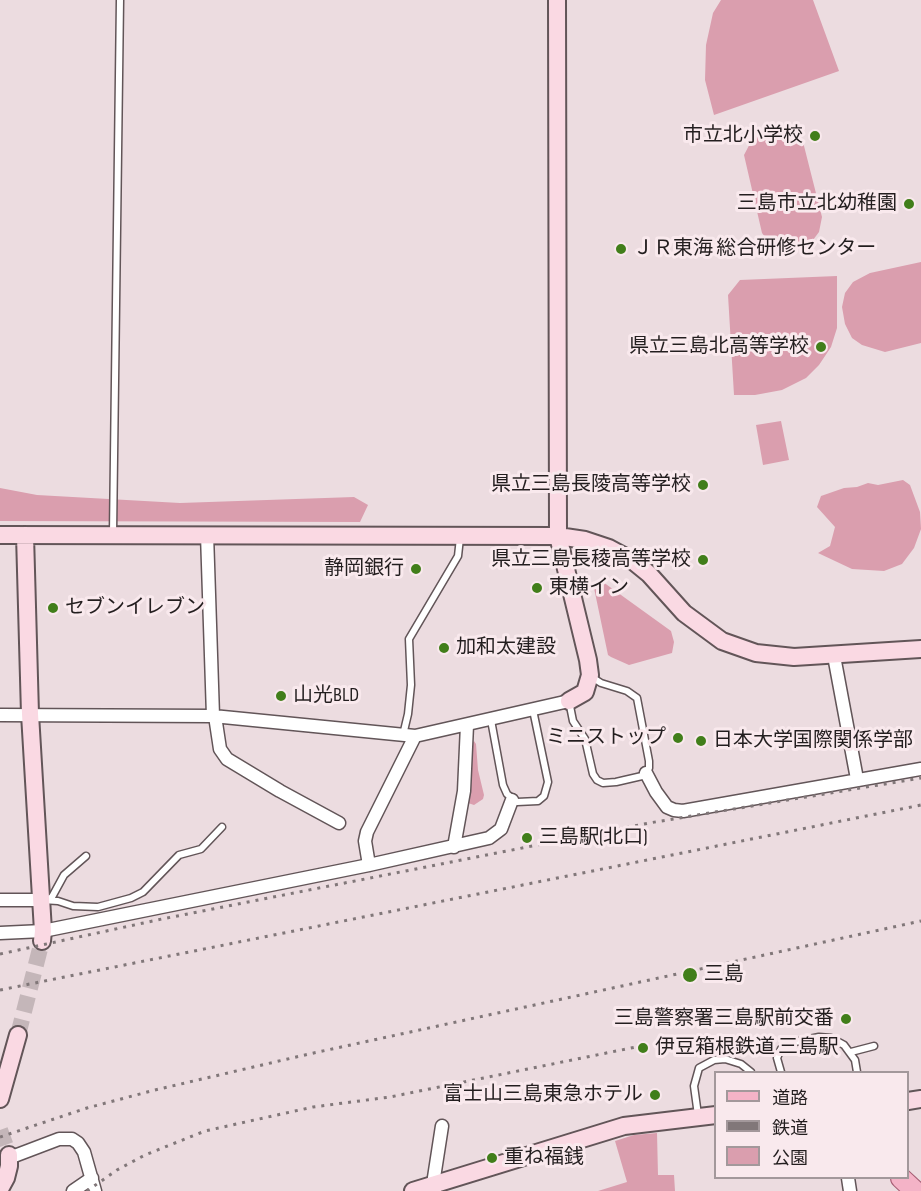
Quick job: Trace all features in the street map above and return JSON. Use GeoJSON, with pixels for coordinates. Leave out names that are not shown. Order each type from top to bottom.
{"type":"FeatureCollection","features":[{"type":"Feature","properties":{"kind":"main road"},"geometry":{"type":"LineString","coordinates":[[902,1179],[915,1191]]}},
{"type":"Feature","properties":{"kind":"street"},"geometry":{"type":"LineString","coordinates":[[0,715],[214,716],[409,736],[491,720],[569,701],[585,692],[590,675],[588,660],[558,536],[557,0]]}},
{"type":"Feature","properties":{"kind":"street"},"geometry":{"type":"LineString","coordinates":[[207,534],[214,716],[220,749],[227,759],[339,823]]}},
{"type":"Feature","properties":{"kind":"street"},"geometry":{"type":"LineString","coordinates":[[0,535],[558,536],[601,545],[633,561],[649,574],[684,613],[722,641],[756,653],[794,657],[921,649]]}},
{"type":"Feature","properties":{"kind":"street"},"geometry":{"type":"LineString","coordinates":[[26,535],[30,714],[45,900],[43,936]]}},
{"type":"Feature","properties":{"kind":"street"},"geometry":{"type":"LineString","coordinates":[[834,656],[857,779]]}},
{"type":"Feature","properties":{"kind":"street"},"geometry":{"type":"LineString","coordinates":[[454,847],[464,791],[467,725]]}},
{"type":"Feature","properties":{"kind":"street"},"geometry":{"type":"LineString","coordinates":[[369,866],[365,841],[367,832],[409,736]]}},
{"type":"Feature","properties":{"kind":"street"},"geometry":{"type":"LineString","coordinates":[[646,773],[656,792],[668,807],[683,811],[921,769]]}},
{"type":"Feature","properties":{"kind":"street"},"geometry":{"type":"LineString","coordinates":[[0,933],[43,936],[489,838],[498,833],[506,819],[512,800]]}},
{"type":"Feature","properties":{"kind":"street"},"geometry":{"type":"LineString","coordinates":[[0,900],[45,900]]}},
{"type":"Feature","properties":{"kind":"street"},"geometry":{"type":"LineString","coordinates":[[0,1099],[18,1035]]}},
{"type":"Feature","properties":{"kind":"street"},"geometry":{"type":"LineString","coordinates":[[413,1191],[434,1188],[624,1126],[714,1115]]}},
{"type":"Feature","properties":{"kind":"street"},"geometry":{"type":"LineString","coordinates":[[434,1188],[442,1126]]}},
{"type":"Feature","properties":{"kind":"street"},"geometry":{"type":"LineString","coordinates":[[0,1188],[6,1178],[9,1156],[66,1137],[78,1143],[84,1152],[95,1191]]}},
{"type":"Feature","properties":{"kind":"street"},"geometry":{"type":"LineString","coordinates":[[73,1191],[92,1178]]}},
{"type":"Feature","properties":{"kind":"lane"},"geometry":{"type":"LineString","coordinates":[[113,534],[120,0]]}},
{"type":"Feature","properties":{"kind":"lane"},"geometry":{"type":"LineString","coordinates":[[409,736],[408,714],[411,686],[409,639],[458,556],[460,535]]}},
{"type":"Feature","properties":{"kind":"lane"},"geometry":{"type":"LineString","coordinates":[[569,701],[573,721],[585,739],[593,774],[597,780],[603,783],[616,783],[646,773],[650,760],[637,698],[627,691],[601,683],[590,675]]}},
{"type":"Feature","properties":{"kind":"lane"},"geometry":{"type":"LineString","coordinates":[[491,720],[503,785],[512,800],[524,803],[538,801],[548,789],[533,710]]}},
{"type":"Feature","properties":{"kind":"lane"},"geometry":{"type":"LineString","coordinates":[[45,900],[73,906],[98,907],[131,898],[143,892],[179,855],[201,849],[222,827]]}},
{"type":"Feature","properties":{"kind":"lane"},"geometry":{"type":"LineString","coordinates":[[45,900],[52,897],[64,875],[86,856]]}},
{"type":"Feature","properties":{"kind":"lane"},"geometry":{"type":"LineString","coordinates":[[781,1071],[777,1058],[781,1049],[790,1043],[819,1037],[831,1038],[844,1045],[855,1060],[857,1071]]}},
{"type":"Feature","properties":{"kind":"lane"},"geometry":{"type":"LineString","coordinates":[[851,1052],[874,1046]]}},
{"type":"Feature","properties":{"kind":"lane"},"geometry":{"type":"LineString","coordinates":[[698,1116],[694,1086],[699,1068],[714,1060],[725,1059],[741,1064],[750,1071]]}},
{"type":"Feature","properties":{"kind":"green space"},"geometry":{"type":"Polygon","coordinates":[[[721,0],[813,0],[839,71],[714,115],[705,80],[706,45],[713,13],[721,0]]]}},
{"type":"Feature","properties":{"kind":"green space"},"geometry":{"type":"Polygon","coordinates":[[[777,128],[788,131],[803,142],[822,217],[819,232],[813,240],[797,249],[777,246],[769,242],[762,233],[744,155],[754,136],[767,129],[777,128]]]}},
{"type":"Feature","properties":{"kind":"green space"},"geometry":{"type":"Polygon","coordinates":[[[921,262],[921,343],[885,352],[862,345],[852,338],[845,324],[842,307],[845,293],[853,282],[870,273],[921,262]]]}},
{"type":"Feature","properties":{"kind":"green space"},"geometry":{"type":"Polygon","coordinates":[[[837,276],[837,328],[831,347],[819,365],[806,378],[782,390],[755,395],[734,395],[728,295],[740,280],[837,276]]]}},
{"type":"Feature","properties":{"kind":"green space"},"geometry":{"type":"Polygon","coordinates":[[[781,421],[789,460],[763,465],[756,425],[781,421]]]}},
{"type":"Feature","properties":{"kind":"green space"},"geometry":{"type":"Polygon","coordinates":[[[903,480],[910,485],[920,512],[921,529],[914,548],[902,564],[884,571],[852,569],[818,553],[830,546],[835,527],[817,507],[821,496],[868,483],[878,485],[903,480]]]}},
{"type":"Feature","properties":{"kind":"green space"},"geometry":{"type":"Polygon","coordinates":[[[0,488],[37,495],[180,503],[354,497],[368,505],[360,522],[0,521],[0,488]]]}},
{"type":"Feature","properties":{"kind":"green space"},"geometry":{"type":"Polygon","coordinates":[[[597,581],[603,582],[671,631],[674,642],[672,653],[629,665],[608,655],[594,588],[597,581]]]}},
{"type":"Feature","properties":{"kind":"green space"},"geometry":{"type":"Polygon","coordinates":[[[474,741],[484,795],[483,799],[474,805],[468,803],[471,746],[474,741]]]}},
{"type":"Feature","properties":{"kind":"green space"},"geometry":{"type":"Polygon","coordinates":[[[657,1133],[658,1175],[674,1175],[675,1191],[598,1191],[627,1182],[615,1141],[634,1135],[657,1133]]]}},
{"type":"Feature","properties":{"kind":"tunnel"},"geometry":{"type":"LineString","coordinates":[[18,1035],[42,941]]}},
{"type":"Feature","properties":{"kind":"tunnel"},"geometry":{"type":"LineString","coordinates":[[0,1130],[9,1155]]}},
{"type":"Feature","properties":{"kind":"railway"},"geometry":{"type":"LineString","coordinates":[[0,954],[162,919],[649,823],[921,778]]}},
{"type":"Feature","properties":{"kind":"railway"},"geometry":{"type":"LineString","coordinates":[[0,990],[921,805]]}},
{"type":"Feature","properties":{"kind":"railway"},"geometry":{"type":"LineString","coordinates":[[0,1137],[87,1108],[155,1090],[309,1054],[921,921]]}},
{"type":"Feature","properties":{"kind":"railway"},"geometry":{"type":"LineString","coordinates":[[87,1191],[117,1170],[145,1155],[205,1131],[313,1107],[390,1097],[636,1047]]}},
{"type":"Feature","properties":{"kind":"place","name":"市立北小学校"},"geometry":{"type":"Point","coordinates":[815,136]}},
{"type":"Feature","properties":{"kind":"place","name":"三島市立北幼稚園"},"geometry":{"type":"Point","coordinates":[909,204]}},
{"type":"Feature","properties":{"kind":"place","name":"ＪＲ東海 総合研修センター"},"geometry":{"type":"Point","coordinates":[621,249]}},
{"type":"Feature","properties":{"kind":"place","name":"県立三島北高等学校"},"geometry":{"type":"Point","coordinates":[821,347]}},
{"type":"Feature","properties":{"kind":"place","name":"県立三島長陵高等学校"},"geometry":{"type":"Point","coordinates":[703,485]}},
{"type":"Feature","properties":{"kind":"place","name":"県立三島長稜高等学校"},"geometry":{"type":"Point","coordinates":[703,560]}},
{"type":"Feature","properties":{"kind":"place","name":"静岡銀行"},"geometry":{"type":"Point","coordinates":[416,569]}},
{"type":"Feature","properties":{"kind":"place","name":"東横イン"},"geometry":{"type":"Point","coordinates":[537,588]}},
{"type":"Feature","properties":{"kind":"place","name":"セブンイレブン"},"geometry":{"type":"Point","coordinates":[53,608]}},
{"type":"Feature","properties":{"kind":"place","name":"加和太建設"},"geometry":{"type":"Point","coordinates":[444,648]}},
{"type":"Feature","properties":{"kind":"place","name":"山光BLD"},"geometry":{"type":"Point","coordinates":[281,696]}},
{"type":"Feature","properties":{"kind":"place","name":"ミニストップ"},"geometry":{"type":"Point","coordinates":[678,738]}},
{"type":"Feature","properties":{"kind":"place","name":"日本大学国際関係学部"},"geometry":{"type":"Point","coordinates":[701,741]}},
{"type":"Feature","properties":{"kind":"place","name":"三島駅(北口)"},"geometry":{"type":"Point","coordinates":[527,838]}},
{"type":"Feature","properties":{"kind":"place","name":"三島"},"geometry":{"type":"Point","coordinates":[690,975]}},
{"type":"Feature","properties":{"kind":"place","name":"三島警察署三島駅前交番"},"geometry":{"type":"Point","coordinates":[846,1019]}},
{"type":"Feature","properties":{"kind":"place","name":"伊豆箱根鉄道 三島駅"},"geometry":{"type":"Point","coordinates":[643,1048]}},
{"type":"Feature","properties":{"kind":"place","name":"富士山三島東急ホテル"},"geometry":{"type":"Point","coordinates":[655,1095]}},
{"type":"Feature","properties":{"kind":"place","name":"重ね福銭"},"geometry":{"type":"Point","coordinates":[492,1158]}}]}
